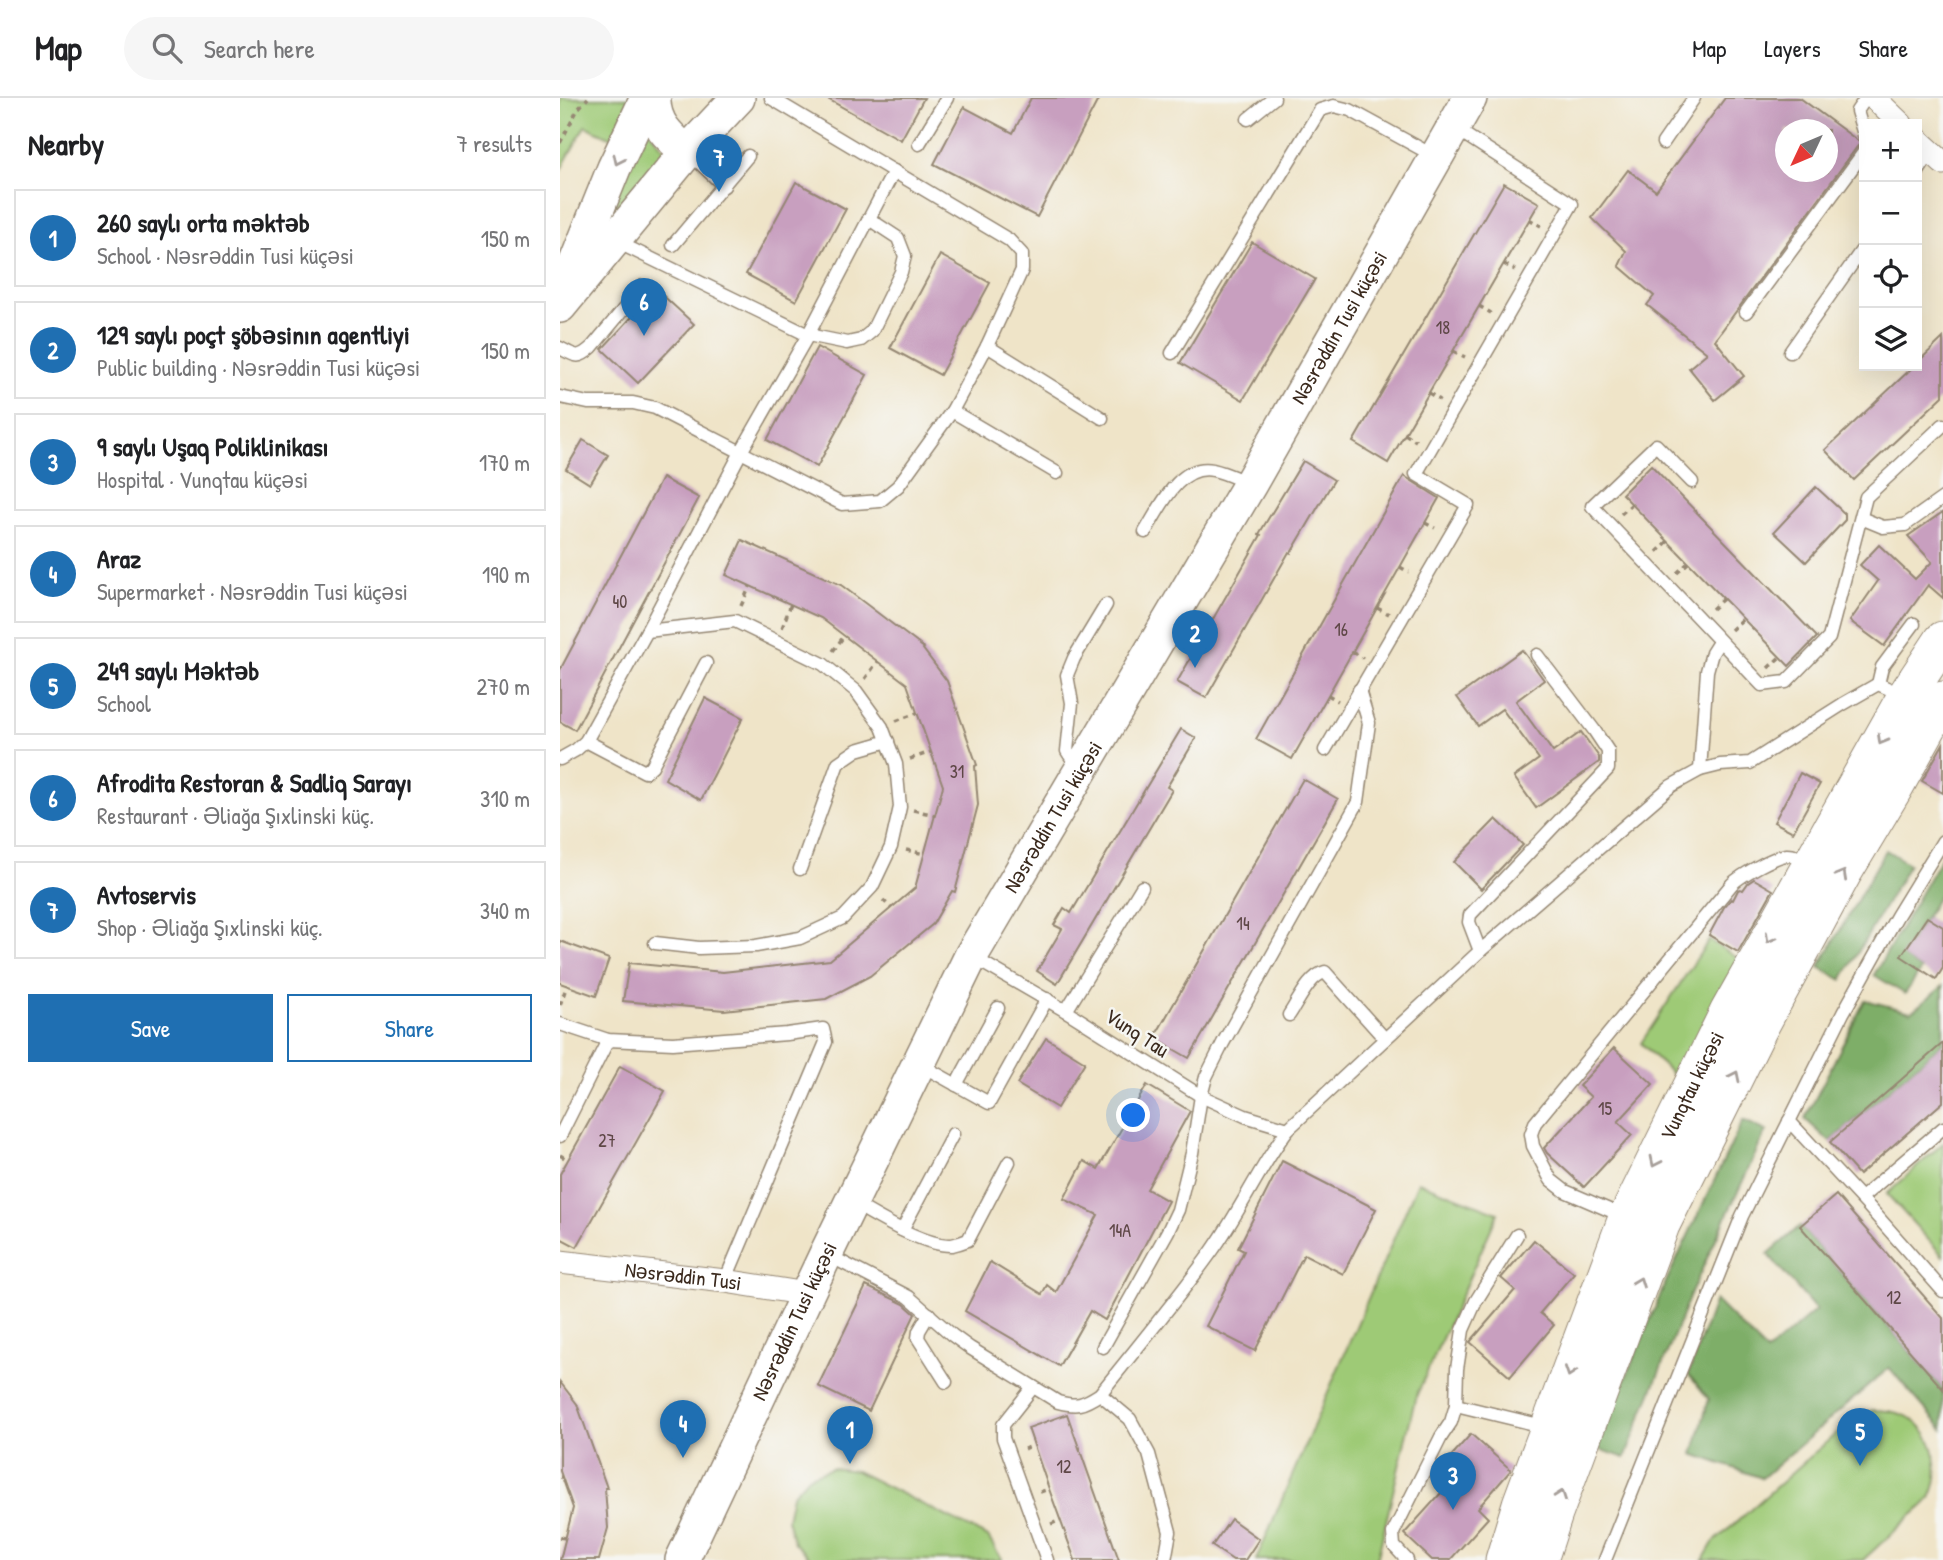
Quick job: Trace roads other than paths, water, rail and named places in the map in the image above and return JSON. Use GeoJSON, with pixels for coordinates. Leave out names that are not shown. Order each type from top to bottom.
{"type":"FeatureCollection","features":[{"type":"Feature","properties":{"kind":"main road"},"geometry":{"type":"LineString","coordinates":[[560,304],[614,168],[647,98]]}},
{"type":"Feature","properties":{"kind":"main road"},"geometry":{"type":"LineString","coordinates":[[654,98],[655,114],[661,127],[687,152]]}},
{"type":"Feature","properties":{"kind":"main road"},"geometry":{"type":"LineString","coordinates":[[560,304],[687,152],[738,98]]}},
{"type":"Feature","properties":{"kind":"main road","name":"Nəsrəddin Tusi küçəsi"},"geometry":{"type":"LineString","coordinates":[[682,1560],[826,1254],[971,956],[1250,484],[1461,109]]}},
{"type":"Feature","properties":{"kind":"main road","name":"Vunqtau küçəsi"},"geometry":{"type":"LineString","coordinates":[[1504,1560],[1521,1504],[1627,1218],[1729,1010],[1866,770],[1892,690],[1928,632]]}},
{"type":"Feature","properties":{"kind":"main road","name":"Vunqtau küçəsi"},"geometry":{"type":"LineString","coordinates":[[1539,1560],[1661,1225],[1758,1030],[1843,873],[1943,700]]}},
{"type":"Feature","properties":{"kind":"street"},"geometry":{"type":"LineString","coordinates":[[1874,98],[1896,119]]}},
{"type":"Feature","properties":{"kind":"street","name":"Nəsrəddin Tusi"},"geometry":{"type":"LineString","coordinates":[[560,1262],[725,1281],[807,1294]]}},
{"type":"Feature","properties":{"kind":"lane"},"geometry":{"type":"LineString","coordinates":[[560,397],[588,403],[633,403],[654,408],[842,504],[880,501],[898,486],[952,411],[987,346],[1022,270],[1022,254],[1009,240],[771,98]]}},
{"type":"Feature","properties":{"kind":"lane"},"geometry":{"type":"LineString","coordinates":[[919,144],[947,98]]}},
{"type":"Feature","properties":{"kind":"lane"},"geometry":{"type":"LineString","coordinates":[[1248,119],[1274,98]]}},
{"type":"Feature","properties":{"kind":"lane"},"geometry":{"type":"LineString","coordinates":[[1663,143],[1694,98]]}},
{"type":"Feature","properties":{"kind":"lane"},"geometry":{"type":"LineString","coordinates":[[1859,119],[1857,111],[1866,98]]}},
{"type":"Feature","properties":{"kind":"lane"},"geometry":{"type":"LineString","coordinates":[[1172,353],[1320,110],[1334,106],[1350,110],[1436,157]]}},
{"type":"Feature","properties":{"kind":"lane"},"geometry":{"type":"LineString","coordinates":[[1325,750],[1468,505],[1416,474],[1572,204],[1461,109]]}},
{"type":"Feature","properties":{"kind":"lane"},"geometry":{"type":"LineString","coordinates":[[687,152],[724,186]]}},
{"type":"Feature","properties":{"kind":"lane"},"geometry":{"type":"LineString","coordinates":[[673,245],[748,156]]}},
{"type":"Feature","properties":{"kind":"lane"},"geometry":{"type":"LineString","coordinates":[[1746,312],[1859,159]]}},
{"type":"Feature","properties":{"kind":"lane"},"geometry":{"type":"LineString","coordinates":[[560,758],[586,741],[894,172]]}},
{"type":"Feature","properties":{"kind":"lane"},"geometry":{"type":"LineString","coordinates":[[613,240],[808,335],[847,343],[861,340],[872,331],[901,272],[905,256],[898,238],[869,219]]}},
{"type":"Feature","properties":{"kind":"lane"},"geometry":{"type":"LineString","coordinates":[[1790,352],[1859,254]]}},
{"type":"Feature","properties":{"kind":"lane"},"geometry":{"type":"LineString","coordinates":[[560,348],[574,356],[584,355],[643,286]]}},
{"type":"Feature","properties":{"kind":"lane"},"geometry":{"type":"LineString","coordinates":[[987,346],[1102,418]]}},
{"type":"Feature","properties":{"kind":"lane"},"geometry":{"type":"LineString","coordinates":[[952,411],[1057,473]]}},
{"type":"Feature","properties":{"kind":"lane"},"geometry":{"type":"LineString","coordinates":[[1692,482],[1656,445],[1592,506],[1762,685],[1786,681],[1829,638],[1866,498],[1943,425]]}},
{"type":"Feature","properties":{"kind":"lane"},"geometry":{"type":"LineString","coordinates":[[1146,532],[1174,485],[1191,473],[1211,470],[1250,484]]}},
{"type":"Feature","properties":{"kind":"lane"},"geometry":{"type":"LineString","coordinates":[[1861,518],[1883,527],[1905,525],[1943,498]]}},
{"type":"Feature","properties":{"kind":"lane"},"geometry":{"type":"LineString","coordinates":[[1080,771],[1067,751],[1072,703],[1068,674],[1074,658],[1106,605]]}},
{"type":"Feature","properties":{"kind":"lane"},"geometry":{"type":"LineString","coordinates":[[647,631],[735,621],[823,664],[856,691],[882,727],[896,764],[900,807],[891,847],[872,887],[843,918],[800,938],[756,946],[699,948],[655,943]]}},
{"type":"Feature","properties":{"kind":"lane"},"geometry":{"type":"LineString","coordinates":[[1700,770],[1707,671],[1712,653],[1720,642]]}},
{"type":"Feature","properties":{"kind":"lane"},"geometry":{"type":"LineString","coordinates":[[1480,951],[1469,922],[1470,915],[1608,769],[1608,751],[1537,654]]}},
{"type":"Feature","properties":{"kind":"lane"},"geometry":{"type":"LineString","coordinates":[[586,741],[645,772],[652,766],[706,663]]}},
{"type":"Feature","properties":{"kind":"lane"},"geometry":{"type":"LineString","coordinates":[[826,1254],[909,1297],[970,1348],[1058,1402],[1072,1406],[1086,1403],[1100,1394],[1211,1253],[1272,1151],[1289,1129],[1480,951],[1671,786],[1700,770],[1750,762],[1843,704],[1892,690]]}},
{"type":"Feature","properties":{"kind":"lane"},"geometry":{"type":"LineString","coordinates":[[1103,1347],[1178,1210],[1206,1077],[1357,802],[1369,723],[1359,691]]}},
{"type":"Feature","properties":{"kind":"lane"},"geometry":{"type":"LineString","coordinates":[[800,869],[838,764],[856,750],[888,741]]}},
{"type":"Feature","properties":{"kind":"lane"},"geometry":{"type":"LineString","coordinates":[[1607,1559],[1742,1216],[1843,1013],[1943,841]]}},
{"type":"Feature","properties":{"kind":"lane"},"geometry":{"type":"LineString","coordinates":[[1627,1218],[1565,1191],[1551,1180],[1532,1146],[1531,1134],[1535,1123],[1739,877],[1783,855],[1812,861]]}},
{"type":"Feature","properties":{"kind":"lane"},"geometry":{"type":"LineString","coordinates":[[1066,1011],[1142,887]]}},
{"type":"Feature","properties":{"kind":"lane","name":"Vunq Tau"},"geometry":{"type":"LineString","coordinates":[[971,956],[1066,1011],[1200,1096],[1245,1116],[1289,1129]]}},
{"type":"Feature","properties":{"kind":"lane"},"geometry":{"type":"LineString","coordinates":[[1289,1015],[1312,980],[1325,972],[1385,1039]]}},
{"type":"Feature","properties":{"kind":"lane"},"geometry":{"type":"LineString","coordinates":[[919,1064],[989,1103],[1046,999]]}},
{"type":"Feature","properties":{"kind":"lane"},"geometry":{"type":"LineString","coordinates":[[956,1085],[999,1008]]}},
{"type":"Feature","properties":{"kind":"lane"},"geometry":{"type":"LineString","coordinates":[[560,1024],[608,1040],[674,1043],[823,1029],[826,1042],[725,1281]]}},
{"type":"Feature","properties":{"kind":"lane"},"geometry":{"type":"LineString","coordinates":[[560,1136],[608,1040]]}},
{"type":"Feature","properties":{"kind":"lane"},"geometry":{"type":"LineString","coordinates":[[1789,1121],[1943,1291]]}},
{"type":"Feature","properties":{"kind":"lane"},"geometry":{"type":"LineString","coordinates":[[1861,1198],[1943,1128]]}},
{"type":"Feature","properties":{"kind":"lane"},"geometry":{"type":"LineString","coordinates":[[902,1230],[953,1134]]}},
{"type":"Feature","properties":{"kind":"lane"},"geometry":{"type":"LineString","coordinates":[[851,1202],[902,1230],[932,1242],[953,1245],[968,1240],[1009,1162]]}},
{"type":"Feature","properties":{"kind":"lane"},"geometry":{"type":"LineString","coordinates":[[1407,1560],[1394,1546],[1393,1534],[1451,1422],[1456,1405],[1457,1369],[1463,1330],[1476,1301],[1517,1235]]}},
{"type":"Feature","properties":{"kind":"lane"},"geometry":{"type":"LineString","coordinates":[[929,1314],[918,1338],[946,1382]]}},
{"type":"Feature","properties":{"kind":"lane"},"geometry":{"type":"LineString","coordinates":[[1033,1387],[1003,1425],[1003,1437],[1047,1560]]}},
{"type":"Feature","properties":{"kind":"lane"},"geometry":{"type":"LineString","coordinates":[[1100,1394],[1130,1419],[1149,1454],[1170,1532],[1166,1560]]}},
{"type":"Feature","properties":{"kind":"lane"},"geometry":{"type":"LineString","coordinates":[[1456,1405],[1550,1427]]}},
{"type":"Feature","properties":{"kind":"place","name":"Avtoservis"},"geometry":{"type":"Point","coordinates":[719,192]}},
{"type":"Feature","properties":{"kind":"place","name":"Afrodita Restoran & Sadliq Sarayı"},"geometry":{"type":"Point","coordinates":[644,336]}},
{"type":"Feature","properties":{"kind":"place","name":"129 saylı poçt şöbəsinın agentliyi"},"geometry":{"type":"Point","coordinates":[1195,668]}},
{"type":"Feature","properties":{"kind":"place","name":"Araz"},"geometry":{"type":"Point","coordinates":[683,1458]}},
{"type":"Feature","properties":{"kind":"place","name":"260 saylı orta məktəb"},"geometry":{"type":"Point","coordinates":[850,1464]}},
{"type":"Feature","properties":{"kind":"place","name":"249 saylı Məktəb"},"geometry":{"type":"Point","coordinates":[1860,1466]}},
{"type":"Feature","properties":{"kind":"place","name":"9 saylı Uşaq Poliklinikası"},"geometry":{"type":"Point","coordinates":[1453,1510]}}]}
